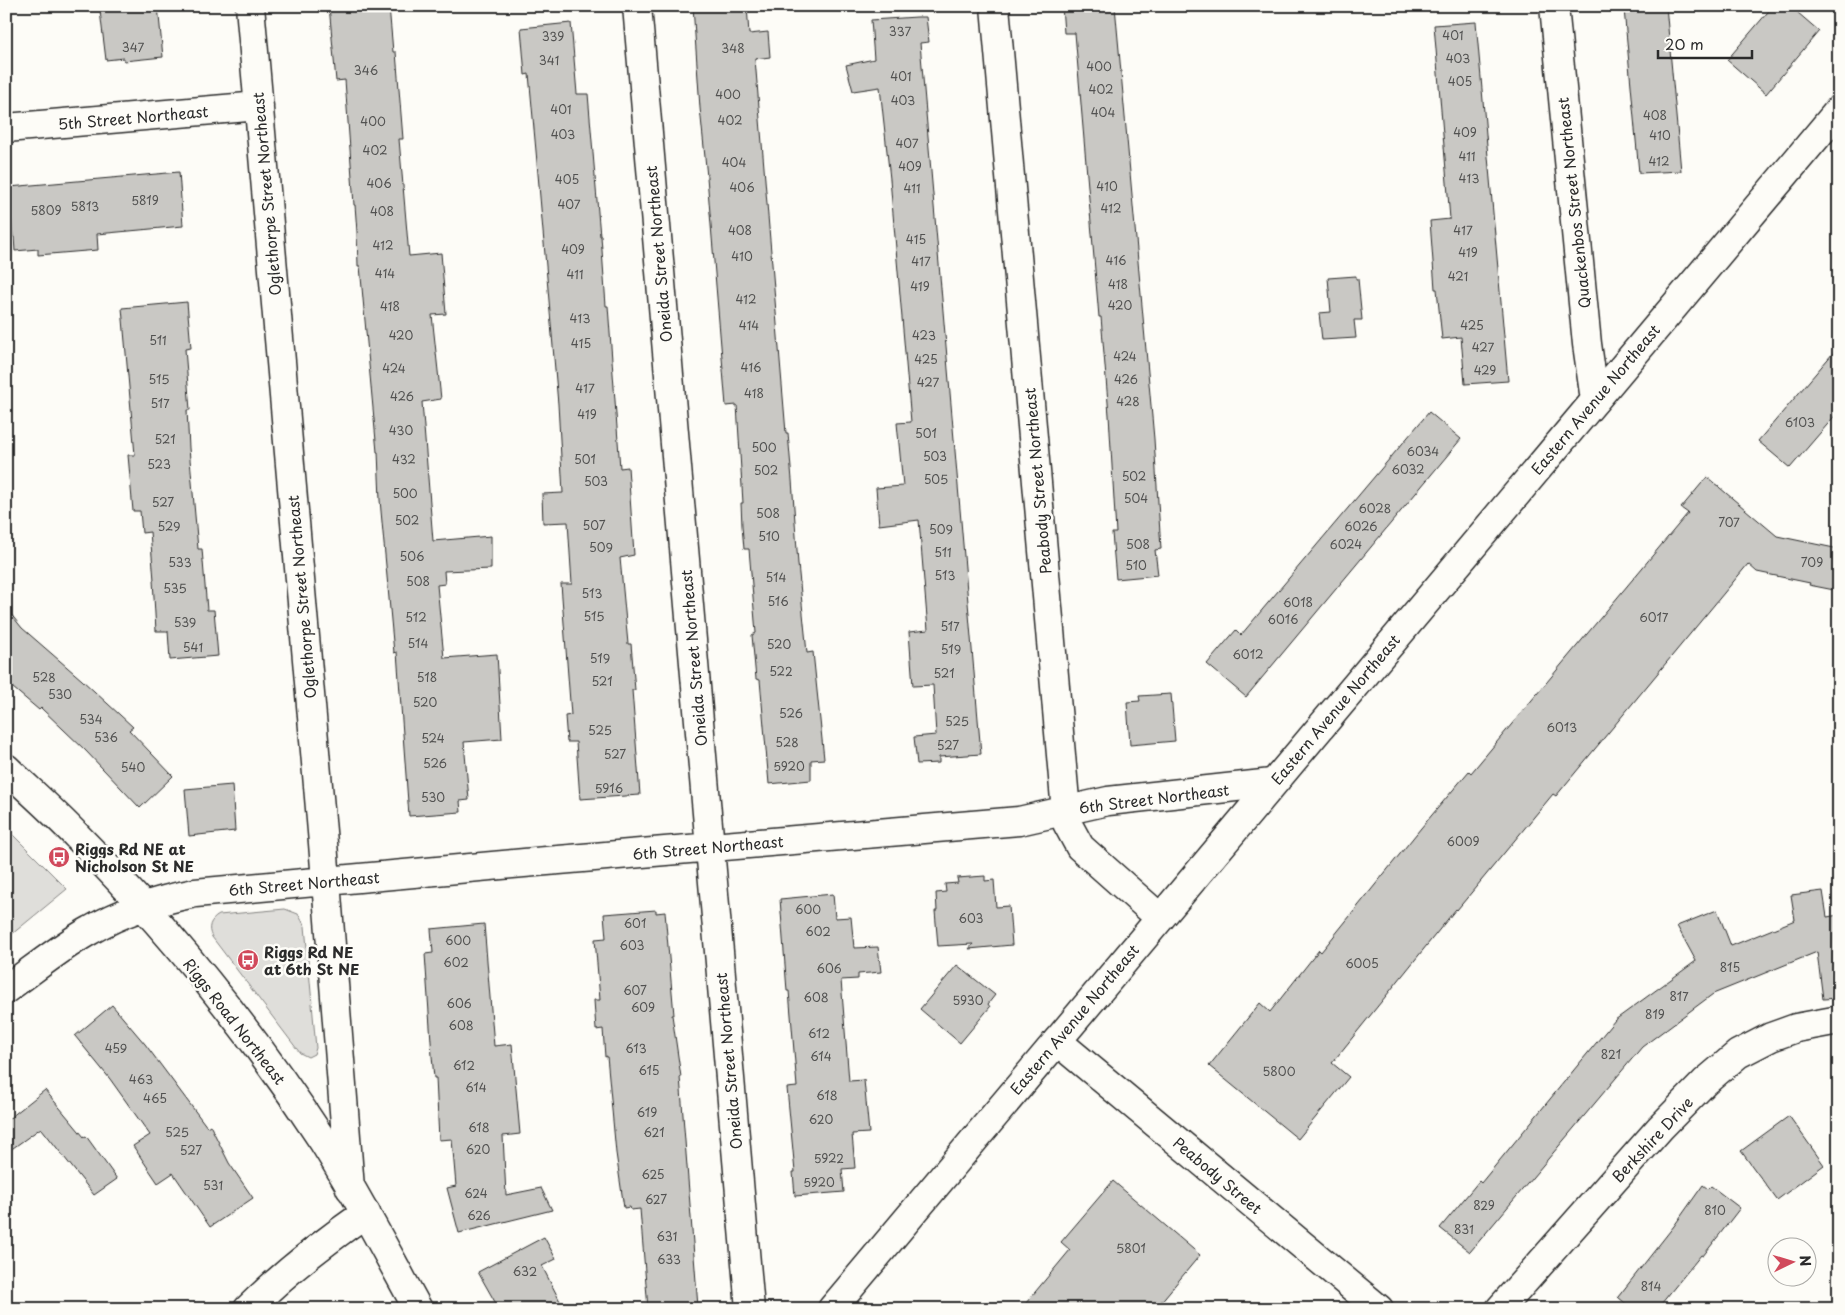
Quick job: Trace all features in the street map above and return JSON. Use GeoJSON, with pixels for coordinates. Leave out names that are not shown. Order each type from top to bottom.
{"type":"FeatureCollection","features":[{"type":"Feature","properties":{"kind":"street","name":"Oglethorpe Street Northeast"},"geometry":{"type":"LineString","coordinates":[[250,6],[326,880],[350,1188]]}},
{"type":"Feature","properties":{"kind":"street","name":"Oneida Street Northeast"},"geometry":{"type":"LineString","coordinates":[[637,6],[750,1309]]}},
{"type":"Feature","properties":{"kind":"street","name":"Peabody Street Northeast"},"geometry":{"type":"LineString","coordinates":[[995,6],[1067,823],[1080,847],[1160,918]]}},
{"type":"Feature","properties":{"kind":"street","name":"Quackenbos Street Northeast"},"geometry":{"type":"LineString","coordinates":[[1554,6],[1587,344],[1595,400]]}},
{"type":"Feature","properties":{"kind":"street","name":"5th Street Northeast"},"geometry":{"type":"LineString","coordinates":[[6,128],[259,106]]}},
{"type":"Feature","properties":{"kind":"street","name":"Eastern Avenue Northeast"},"geometry":{"type":"LineString","coordinates":[[832,1309],[1839,110]]}},
{"type":"Feature","properties":{"kind":"street","name":"Riggs Road Northeast"},"geometry":{"type":"LineString","coordinates":[[6,768],[77,835],[143,906],[228,1008],[277,1074],[323,1142],[366,1213],[418,1309]]}},
{"type":"Feature","properties":{"kind":"street","name":"6th Street Northeast"},"geometry":{"type":"LineString","coordinates":[[6,990],[88,931],[107,920],[143,906],[182,895],[326,880],[1019,821],[1108,801],[1272,783]]}},
{"type":"Feature","properties":{"kind":"street","name":"Berkshire Drive"},"geometry":{"type":"LineString","coordinates":[[1500,1309],[1660,1128],[1705,1082],[1738,1054],[1771,1037],[1796,1028],[1839,1020]]}},
{"type":"Feature","properties":{"kind":"street","name":"Peabody Street"},"geometry":{"type":"LineString","coordinates":[[1056,1041],[1378,1309]]}},
{"type":"Feature","properties":{"kind":"street"},"geometry":{"type":"LineString","coordinates":[[248,1309],[276,1281],[366,1213]]}},
{"type":"Feature","properties":{"kind":"shaded area"},"geometry":{"type":"Polygon","coordinates":[[[6,828],[67,889],[6,939],[6,828]]]}},
{"type":"Feature","properties":{"kind":"shaded area"},"geometry":{"type":"Polygon","coordinates":[[[285,909],[298,914],[305,926],[316,1048],[314,1054],[308,1057],[300,1053],[212,937],[210,930],[212,922],[219,915],[285,909]]]}},
{"type":"Feature","properties":{"kind":"building"},"geometry":{"type":"Polygon","coordinates":[[[158,6],[163,57],[124,61],[124,58],[106,60],[100,11],[158,6]]]}},
{"type":"Feature","properties":{"kind":"building"},"geometry":{"type":"Polygon","coordinates":[[[329,6],[389,6],[393,52],[396,52],[403,139],[399,139],[409,256],[441,253],[446,314],[432,315],[441,399],[422,402],[433,541],[491,536],[491,569],[444,571],[445,584],[437,585],[444,658],[497,654],[502,739],[464,742],[469,800],[460,801],[461,812],[409,816],[397,652],[394,653],[380,500],[378,452],[360,266],[358,266],[345,80],[336,81],[329,6]]]}},
{"type":"Feature","properties":{"kind":"building"},"geometry":{"type":"Polygon","coordinates":[[[693,6],[747,6],[749,34],[768,32],[770,57],[755,59],[798,564],[807,653],[813,652],[824,759],[811,760],[811,780],[769,784],[760,680],[756,679],[752,635],[756,633],[749,549],[744,549],[742,526],[741,503],[743,503],[737,405],[726,406],[693,6]]]}},
{"type":"Feature","properties":{"kind":"building"},"geometry":{"type":"Polygon","coordinates":[[[1062,6],[1115,6],[1154,439],[1161,549],[1155,550],[1158,575],[1116,579],[1112,533],[1116,533],[1109,415],[1075,33],[1064,33],[1062,6]]]}},
{"type":"Feature","properties":{"kind":"building"},"geometry":{"type":"Polygon","coordinates":[[[1666,6],[1681,171],[1639,173],[1624,9],[1666,6]]]}},
{"type":"Feature","properties":{"kind":"building"},"geometry":{"type":"Polygon","coordinates":[[[1773,6],[1790,6],[1819,31],[1766,94],[1727,60],[1773,6]]]}},
{"type":"Feature","properties":{"kind":"building"},"geometry":{"type":"Polygon","coordinates":[[[926,17],[929,42],[920,43],[981,754],[939,757],[939,763],[917,764],[914,737],[936,735],[933,685],[913,686],[909,632],[928,630],[919,520],[879,525],[876,488],[903,486],[897,423],[911,422],[890,179],[880,87],[853,91],[846,65],[874,59],[871,20],[926,17]]]}},
{"type":"Feature","properties":{"kind":"building"},"geometry":{"type":"Polygon","coordinates":[[[1476,22],[1508,381],[1465,384],[1461,337],[1442,339],[1437,289],[1435,289],[1430,221],[1450,219],[1434,25],[1476,22]]]}},
{"type":"Feature","properties":{"kind":"building"},"geometry":{"type":"Polygon","coordinates":[[[571,23],[577,94],[588,94],[606,306],[608,306],[620,468],[628,467],[634,555],[620,558],[628,644],[631,644],[635,690],[632,690],[640,795],[580,799],[576,742],[567,742],[565,716],[571,715],[561,584],[572,584],[568,522],[543,523],[542,494],[563,493],[558,404],[536,151],[529,74],[525,75],[521,28],[571,23]]]}},
{"type":"Feature","properties":{"kind":"building"},"geometry":{"type":"Polygon","coordinates":[[[179,172],[183,226],[97,234],[98,250],[38,255],[38,249],[15,251],[9,187],[179,172]]]}},
{"type":"Feature","properties":{"kind":"building"},"geometry":{"type":"Polygon","coordinates":[[[1356,276],[1356,279],[1358,279],[1362,320],[1354,320],[1356,338],[1322,340],[1319,313],[1331,312],[1328,278],[1356,276]]]}},
{"type":"Feature","properties":{"kind":"building"},"geometry":{"type":"Polygon","coordinates":[[[187,302],[191,348],[185,349],[190,410],[187,410],[189,448],[198,549],[202,549],[207,610],[214,610],[218,656],[170,660],[168,631],[156,631],[150,532],[142,533],[140,511],[133,511],[128,455],[135,455],[122,308],[187,302]]]}},
{"type":"Feature","properties":{"kind":"building"},"geometry":{"type":"Polygon","coordinates":[[[1839,346],[1839,411],[1790,468],[1758,441],[1839,346]]]}},
{"type":"Feature","properties":{"kind":"building"},"geometry":{"type":"Polygon","coordinates":[[[1429,412],[1461,439],[1246,697],[1207,664],[1236,630],[1241,635],[1429,412]]]}},
{"type":"Feature","properties":{"kind":"building"},"geometry":{"type":"Polygon","coordinates":[[[1707,477],[1777,536],[1839,549],[1839,591],[1757,572],[1748,564],[1556,796],[1553,794],[1456,909],[1332,1063],[1349,1077],[1298,1139],[1209,1066],[1260,1003],[1270,1012],[1319,950],[1321,952],[1421,828],[1469,771],[1471,773],[1688,513],[1681,508],[1707,477]]]}},
{"type":"Feature","properties":{"kind":"building"},"geometry":{"type":"Polygon","coordinates":[[[6,608],[22,628],[133,727],[129,730],[173,776],[140,808],[85,750],[41,708],[39,710],[6,682],[6,608]]]}},
{"type":"Feature","properties":{"kind":"building"},"geometry":{"type":"Polygon","coordinates":[[[1171,694],[1175,741],[1130,745],[1127,702],[1140,701],[1139,696],[1171,694]]]}},
{"type":"Feature","properties":{"kind":"building"},"geometry":{"type":"Polygon","coordinates":[[[232,785],[235,831],[189,836],[185,789],[232,785]]]}},
{"type":"Feature","properties":{"kind":"building"},"geometry":{"type":"Polygon","coordinates":[[[985,876],[985,881],[994,880],[996,907],[1009,906],[1012,945],[969,949],[973,944],[938,946],[935,911],[937,911],[936,893],[946,892],[945,884],[958,883],[957,878],[985,876]]]}},
{"type":"Feature","properties":{"kind":"building"},"geometry":{"type":"Polygon","coordinates":[[[1823,891],[1827,917],[1839,915],[1839,998],[1823,999],[1817,952],[1713,994],[1642,1047],[1470,1252],[1440,1228],[1479,1181],[1481,1183],[1615,1020],[1696,961],[1677,926],[1717,910],[1731,946],[1795,920],[1791,895],[1823,891]]]}},
{"type":"Feature","properties":{"kind":"building"},"geometry":{"type":"Polygon","coordinates":[[[833,894],[835,918],[851,917],[854,948],[878,947],[881,972],[858,974],[858,979],[841,980],[849,1081],[864,1080],[869,1133],[852,1134],[855,1168],[842,1169],[844,1192],[795,1196],[793,1172],[795,1172],[787,1088],[797,1087],[780,899],[833,894]]]}},
{"type":"Feature","properties":{"kind":"building"},"geometry":{"type":"Polygon","coordinates":[[[656,910],[656,913],[665,912],[674,1015],[672,1015],[681,1077],[698,1307],[696,1309],[648,1309],[640,1209],[631,1210],[630,1207],[624,1208],[616,1153],[603,1029],[596,1030],[594,1000],[600,1000],[595,939],[606,938],[604,914],[656,910]]]}},
{"type":"Feature","properties":{"kind":"building"},"geometry":{"type":"Polygon","coordinates":[[[484,924],[494,1046],[512,1044],[520,1134],[503,1136],[506,1195],[541,1188],[552,1210],[459,1233],[447,1188],[456,1186],[452,1139],[439,1140],[436,1078],[434,1078],[432,1056],[425,954],[433,953],[431,929],[484,924]]]}},
{"type":"Feature","properties":{"kind":"building"},"geometry":{"type":"Polygon","coordinates":[[[957,965],[995,995],[988,1004],[990,1007],[960,1043],[920,1009],[957,965]]]}},
{"type":"Feature","properties":{"kind":"building"},"geometry":{"type":"Polygon","coordinates":[[[112,1005],[145,1044],[207,1127],[210,1125],[229,1163],[253,1198],[210,1227],[173,1173],[158,1183],[133,1146],[150,1135],[110,1079],[75,1036],[112,1005]]]}},
{"type":"Feature","properties":{"kind":"building"},"geometry":{"type":"Polygon","coordinates":[[[45,1090],[84,1137],[86,1136],[117,1179],[94,1195],[41,1128],[6,1153],[6,1121],[45,1090]]]}},
{"type":"Feature","properties":{"kind":"building"},"geometry":{"type":"Polygon","coordinates":[[[1789,1116],[1824,1165],[1777,1200],[1741,1151],[1789,1116]]]}},
{"type":"Feature","properties":{"kind":"building"},"geometry":{"type":"Polygon","coordinates":[[[1113,1181],[1200,1255],[1155,1309],[1021,1309],[1070,1250],[1061,1242],[1113,1181]]]}},
{"type":"Feature","properties":{"kind":"building"},"geometry":{"type":"Polygon","coordinates":[[[1703,1185],[1708,1189],[1711,1186],[1740,1208],[1703,1256],[1701,1255],[1657,1309],[1632,1309],[1618,1297],[1674,1226],[1703,1185]]]}},
{"type":"Feature","properties":{"kind":"building"},"geometry":{"type":"Polygon","coordinates":[[[544,1237],[556,1259],[542,1266],[564,1309],[499,1309],[478,1272],[544,1237]]]}},
{"type":"Feature","properties":{"kind":"place","name":"Riggs Rd NE at Nicholson St NE"},"geometry":{"type":"Point","coordinates":[59,857]}},
{"type":"Feature","properties":{"kind":"place","name":"Riggs Rd NE at 6th St NE"},"geometry":{"type":"Point","coordinates":[248,960]}}]}
